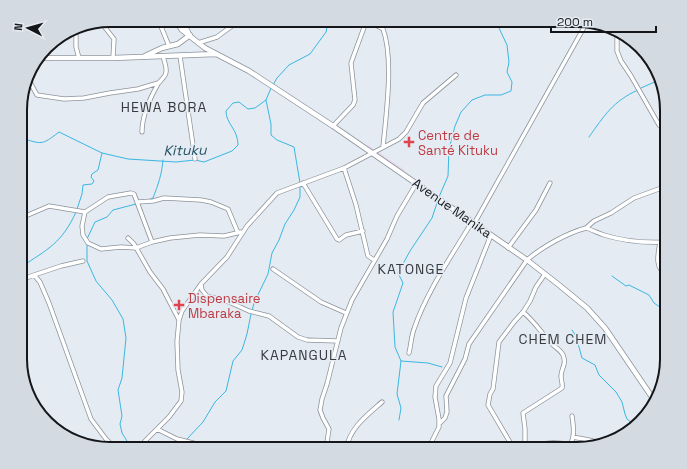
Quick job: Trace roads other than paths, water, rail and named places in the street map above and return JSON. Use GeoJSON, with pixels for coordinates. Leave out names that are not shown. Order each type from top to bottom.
{"type":"FeatureCollection","features":[{"type":"Feature","properties":{"kind":"street"},"geometry":{"type":"LineString","coordinates":[[105,27],[114,39],[113,58]]}},
{"type":"Feature","properties":{"kind":"street"},"geometry":{"type":"LineString","coordinates":[[161,27],[169,46]]}},
{"type":"Feature","properties":{"kind":"street"},"geometry":{"type":"LineString","coordinates":[[180,27],[190,35]]}},
{"type":"Feature","properties":{"kind":"street"},"geometry":{"type":"LineString","coordinates":[[184,27],[190,35]]}},
{"type":"Feature","properties":{"kind":"street"},"geometry":{"type":"LineString","coordinates":[[198,43],[217,37],[231,27]]}},
{"type":"Feature","properties":{"kind":"street"},"geometry":{"type":"LineString","coordinates":[[332,126],[345,114],[355,100],[352,63],[364,27]]}},
{"type":"Feature","properties":{"kind":"street"},"geometry":{"type":"LineString","coordinates":[[379,27],[383,29],[388,48],[388,87],[383,147]]}},
{"type":"Feature","properties":{"kind":"street"},"geometry":{"type":"LineString","coordinates":[[409,353],[416,322],[436,283],[473,223],[584,28]]}},
{"type":"Feature","properties":{"kind":"street"},"geometry":{"type":"LineString","coordinates":[[76,34],[76,47],[79,58]]}},
{"type":"Feature","properties":{"kind":"street"},"geometry":{"type":"LineString","coordinates":[[142,57],[162,48],[183,42],[190,35]]}},
{"type":"Feature","properties":{"kind":"street","name":"Avenue Manika"},"geometry":{"type":"LineString","coordinates":[[190,35],[198,43],[216,54],[237,63],[332,126],[527,260],[545,274],[587,308],[605,328],[651,396]]}},
{"type":"Feature","properties":{"kind":"street"},"geometry":{"type":"LineString","coordinates":[[617,38],[617,50],[621,61],[660,126]]}},
{"type":"Feature","properties":{"kind":"street"},"geometry":{"type":"LineString","coordinates":[[45,58],[113,58],[216,54]]}},
{"type":"Feature","properties":{"kind":"street"},"geometry":{"type":"LineString","coordinates":[[142,132],[142,124],[158,83],[166,74],[163,56]]}},
{"type":"Feature","properties":{"kind":"street"},"geometry":{"type":"LineString","coordinates":[[180,56],[195,159]]}},
{"type":"Feature","properties":{"kind":"street"},"geometry":{"type":"LineString","coordinates":[[144,442],[179,405],[182,397],[177,348],[179,320],[186,304],[201,284],[227,257],[240,233],[274,195],[282,190],[344,168],[399,139],[406,132],[423,103],[456,75]]}},
{"type":"Feature","properties":{"kind":"street"},"geometry":{"type":"LineString","coordinates":[[31,84],[37,95],[64,99],[84,98],[138,89],[158,83]]}},
{"type":"Feature","properties":{"kind":"street"},"geometry":{"type":"LineString","coordinates":[[344,168],[363,231],[368,256],[374,260]]}},
{"type":"Feature","properties":{"kind":"street"},"geometry":{"type":"LineString","coordinates":[[303,183],[337,239],[339,240],[346,235],[363,231]]}},
{"type":"Feature","properties":{"kind":"street"},"geometry":{"type":"LineString","coordinates":[[508,248],[536,210],[550,183]]}},
{"type":"Feature","properties":{"kind":"street"},"geometry":{"type":"LineString","coordinates":[[327,442],[329,429],[320,410],[346,313],[387,239],[397,216],[416,184]]}},
{"type":"Feature","properties":{"kind":"street"},"geometry":{"type":"LineString","coordinates":[[439,424],[445,418],[446,396],[465,359],[469,344],[527,260],[544,247],[570,233],[586,228],[594,221],[611,213],[634,198],[660,189]]}},
{"type":"Feature","properties":{"kind":"street"},"geometry":{"type":"LineString","coordinates":[[27,215],[49,206],[85,212],[108,197],[131,193],[134,194],[138,202],[152,242]]}},
{"type":"Feature","properties":{"kind":"street"},"geometry":{"type":"LineString","coordinates":[[138,202],[153,201],[164,198],[211,202],[228,210],[240,233]]}},
{"type":"Feature","properties":{"kind":"street"},"geometry":{"type":"LineString","coordinates":[[85,212],[82,226],[83,235],[88,243],[101,249],[121,247],[136,248],[152,242],[170,238],[200,235],[220,237],[240,233]]}},
{"type":"Feature","properties":{"kind":"street"},"geometry":{"type":"LineString","coordinates":[[586,228],[613,238],[660,242],[658,263],[660,268]]}},
{"type":"Feature","properties":{"kind":"street"},"geometry":{"type":"LineString","coordinates":[[432,442],[437,433],[439,424],[434,397],[436,386],[450,363],[466,298],[491,235]]}},
{"type":"Feature","properties":{"kind":"street"},"geometry":{"type":"LineString","coordinates":[[128,238],[163,289],[179,320]]}},
{"type":"Feature","properties":{"kind":"street"},"geometry":{"type":"LineString","coordinates":[[27,278],[61,266],[82,262]]}},
{"type":"Feature","properties":{"kind":"street"},"geometry":{"type":"LineString","coordinates":[[273,269],[321,302],[346,313]]}},
{"type":"Feature","properties":{"kind":"street"},"geometry":{"type":"LineString","coordinates":[[510,442],[488,405],[493,389],[499,342],[523,312],[536,287],[545,274]]}},
{"type":"Feature","properties":{"kind":"street"},"geometry":{"type":"LineString","coordinates":[[34,275],[40,282],[50,302],[90,419],[109,442]]}},
{"type":"Feature","properties":{"kind":"street"},"geometry":{"type":"LineString","coordinates":[[201,284],[202,290],[207,296],[230,302],[248,311],[269,316],[298,337],[307,340],[338,341]]}},
{"type":"Feature","properties":{"kind":"street"},"geometry":{"type":"LineString","coordinates":[[523,312],[540,328],[550,343],[560,349],[565,362],[561,376],[562,388],[523,413],[526,429],[525,442]]}},
{"type":"Feature","properties":{"kind":"street"},"geometry":{"type":"LineString","coordinates":[[348,442],[351,433],[361,420],[382,402]]}},
{"type":"Feature","properties":{"kind":"street"},"geometry":{"type":"LineString","coordinates":[[571,442],[574,427],[572,416]]}},
{"type":"Feature","properties":{"kind":"street"},"geometry":{"type":"LineString","coordinates":[[157,429],[177,438],[192,442]]}},
{"type":"Feature","properties":{"kind":"street"},"geometry":{"type":"LineString","coordinates":[[573,437],[590,440]]}},
{"type":"Feature","properties":{"kind":"waterway","name":"Kituku"},"geometry":{"type":"LineString","coordinates":[[273,85],[277,78],[289,65],[310,54],[326,32],[327,27]]}},
{"type":"Feature","properties":{"kind":"waterway"},"geometry":{"type":"LineString","coordinates":[[439,197],[448,176],[449,149],[455,126],[461,112],[472,100],[485,95],[501,95],[511,91],[512,82],[507,72],[509,62],[507,45],[499,27]]}},
{"type":"Feature","properties":{"kind":"waterway"},"geometry":{"type":"LineString","coordinates":[[641,88],[655,82]]}},
{"type":"Feature","properties":{"kind":"waterway","name":"Kituku"},"geometry":{"type":"LineString","coordinates":[[27,140],[33,142],[45,142],[59,132],[102,153],[128,159],[176,162],[195,160],[204,162],[232,151],[238,145],[236,135],[228,120],[226,111],[233,103],[239,102],[248,109],[255,108],[266,100],[271,88]]}},
{"type":"Feature","properties":{"kind":"waterway"},"geometry":{"type":"LineString","coordinates":[[589,137],[615,104],[629,94],[638,90]]}},
{"type":"Feature","properties":{"kind":"waterway"},"geometry":{"type":"LineString","coordinates":[[266,100],[271,124],[271,135],[277,140],[294,147],[300,183]]}},
{"type":"Feature","properties":{"kind":"waterway"},"geometry":{"type":"LineString","coordinates":[[77,209],[82,194],[83,185],[92,184],[94,181],[91,177],[92,174],[98,170],[102,153]]}},
{"type":"Feature","properties":{"kind":"waterway"},"geometry":{"type":"LineString","coordinates":[[148,200],[153,198],[155,193],[161,175],[163,160]]}},
{"type":"Feature","properties":{"kind":"waterway"},"geometry":{"type":"LineString","coordinates":[[252,311],[254,303],[268,274],[272,253],[285,224],[300,197],[300,187]]}},
{"type":"Feature","properties":{"kind":"waterway"},"geometry":{"type":"LineString","coordinates":[[399,420],[401,408],[397,394],[401,361],[395,347],[393,312],[403,283],[398,273],[410,251],[432,218],[438,200]]}},
{"type":"Feature","properties":{"kind":"waterway"},"geometry":{"type":"LineString","coordinates":[[87,239],[95,222],[107,217],[113,210],[136,204]]}},
{"type":"Feature","properties":{"kind":"waterway"},"geometry":{"type":"LineString","coordinates":[[27,263],[47,250],[60,238],[71,223],[76,212]]}},
{"type":"Feature","properties":{"kind":"waterway"},"geometry":{"type":"LineString","coordinates":[[87,245],[87,261],[96,281],[112,300],[123,319],[126,338],[122,378],[118,390],[122,416],[120,424],[122,433],[127,441]]}},
{"type":"Feature","properties":{"kind":"waterway"},"geometry":{"type":"LineString","coordinates":[[612,276],[626,286],[629,285],[649,295],[654,303],[660,307]]}},
{"type":"Feature","properties":{"kind":"waterway"},"geometry":{"type":"LineString","coordinates":[[187,439],[203,422],[215,402],[226,391],[233,361],[242,350],[251,314]]}},
{"type":"Feature","properties":{"kind":"waterway"},"geometry":{"type":"LineString","coordinates":[[572,330],[576,336],[582,358],[595,365],[599,375],[616,392],[622,402],[627,419],[631,422]]}},
{"type":"Feature","properties":{"kind":"waterway"},"geometry":{"type":"LineString","coordinates":[[401,361],[428,363],[442,367]]}},
{"type":"Feature","properties":{"kind":"place","name":"Centre de Santé Kituku"},"geometry":{"type":"Point","coordinates":[409,142]}},
{"type":"Feature","properties":{"kind":"place","name":"Dispensaire Mbaraka"},"geometry":{"type":"Point","coordinates":[179,305]}},
{"type":"Feature","properties":{"kind":"district","name":"HEWA BORA"},"geometry":{"type":"Point","coordinates":[164,107]}},
{"type":"Feature","properties":{"kind":"district","name":"KATONGE"},"geometry":{"type":"Point","coordinates":[411,269]}},
{"type":"Feature","properties":{"kind":"district","name":"CHEM CHEM"},"geometry":{"type":"Point","coordinates":[563,339]}},
{"type":"Feature","properties":{"kind":"district","name":"KAPANGULA"},"geometry":{"type":"Point","coordinates":[304,355]}}]}
